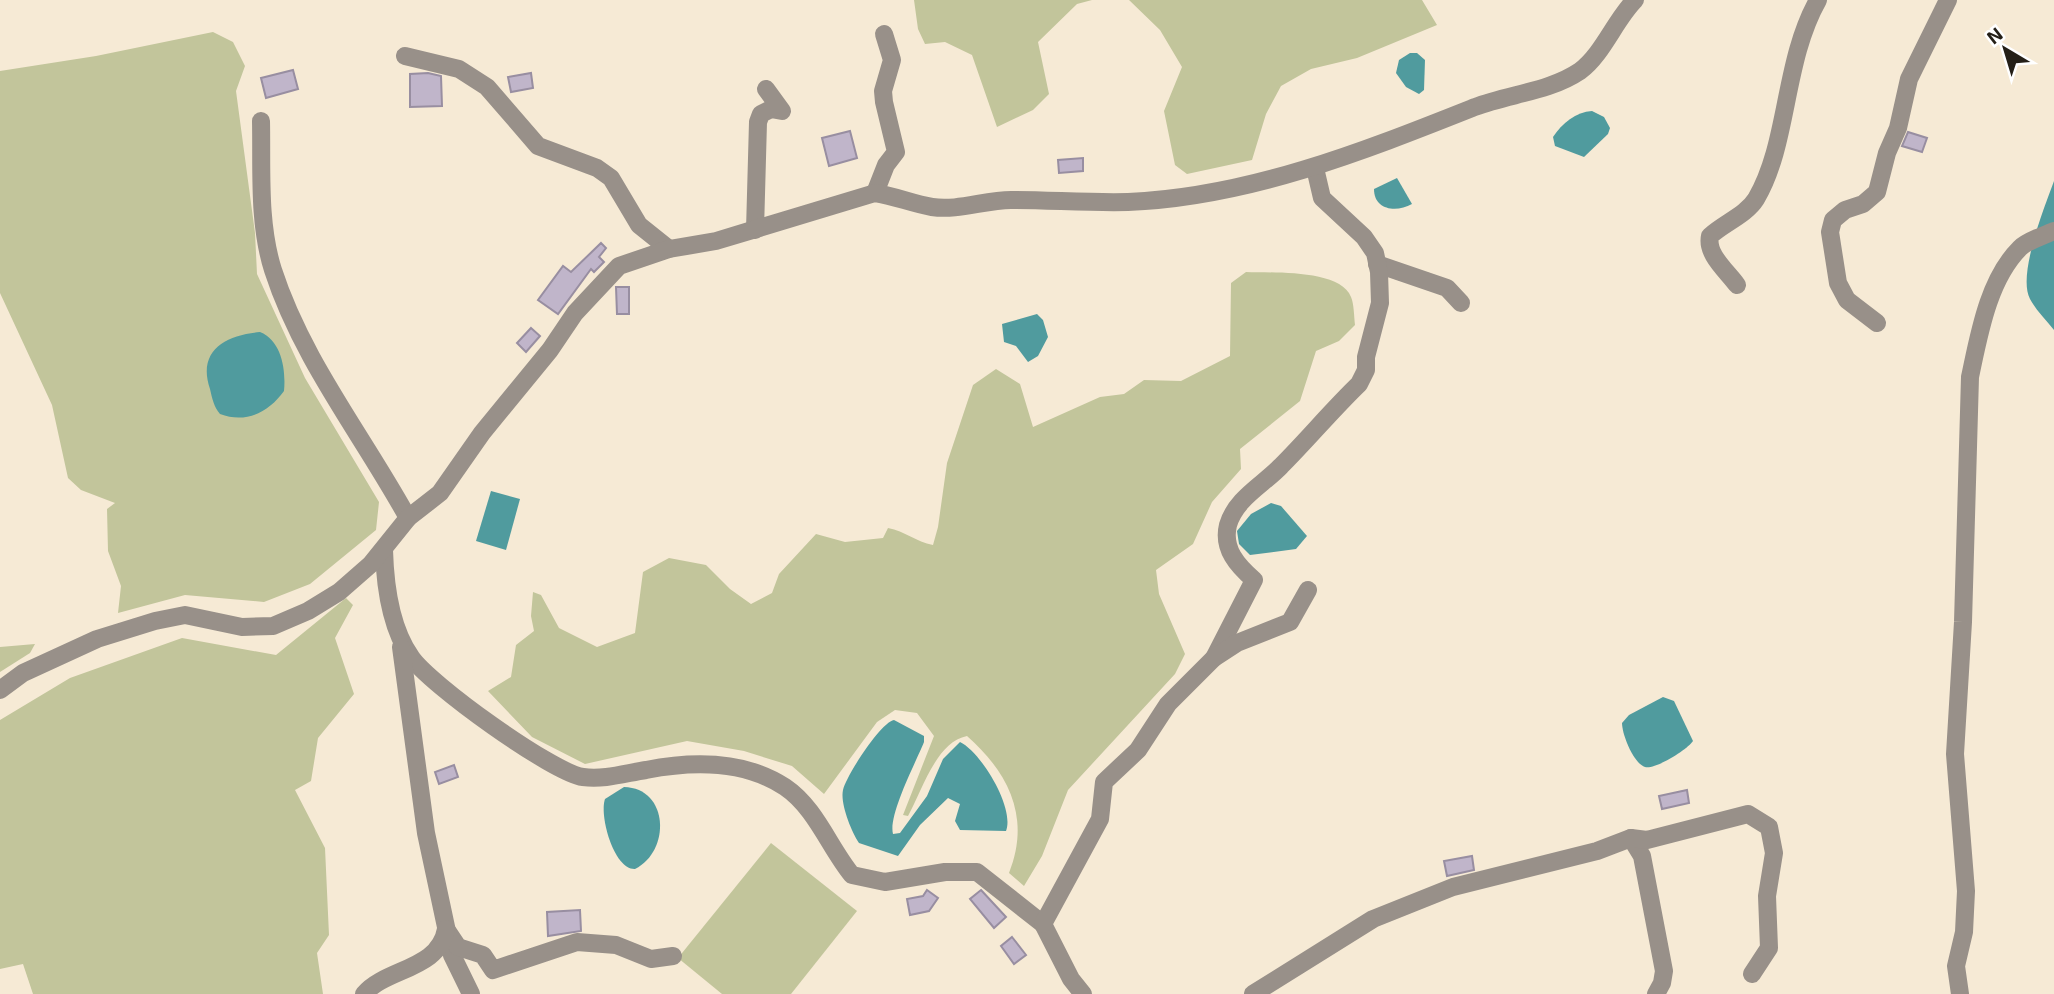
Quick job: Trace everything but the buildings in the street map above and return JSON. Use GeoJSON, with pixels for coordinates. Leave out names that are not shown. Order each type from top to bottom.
{"type":"FeatureCollection","features":[{"type":"Feature","properties":{"kind":"street"},"geometry":{"type":"LineString","coordinates":[[0,690],[23,673],[97,639],[155,621],[185,615],[242,627],[273,626],[308,611],[339,592],[384,550],[408,518],[440,494],[482,433],[603,281],[619,266],[669,249],[716,241],[755,230],[875,193],[899,196],[931,207],[952,207],[999,200],[1130,202],[1238,186],[1315,168],[1480,106],[1549,85],[1581,70],[1604,42],[1619,16],[1635,0]]}},
{"type":"Feature","properties":{"kind":"street"},"geometry":{"type":"LineString","coordinates":[[1737,285],[1712,254],[1708,245],[1710,236],[1754,201],[1764,182],[1774,151],[1789,77],[1802,34],[1818,0]]}},
{"type":"Feature","properties":{"kind":"street"},"geometry":{"type":"LineString","coordinates":[[1877,323],[1847,300],[1838,283],[1830,232],[1833,220],[1845,210],[1863,204],[1878,192],[1886,153],[1898,128],[1909,79],[1948,0]]}},
{"type":"Feature","properties":{"kind":"street"},"geometry":{"type":"LineString","coordinates":[[875,193],[886,165],[896,152],[884,102],[883,91],[891,60],[884,34]]}},
{"type":"Feature","properties":{"kind":"street"},"geometry":{"type":"LineString","coordinates":[[405,56],[459,69],[487,87],[538,146],[597,168],[611,178],[639,225],[669,249]]}},
{"type":"Feature","properties":{"kind":"street"},"geometry":{"type":"LineString","coordinates":[[755,230],[758,122],[761,114],[771,110],[782,111],[766,89]]}},
{"type":"Feature","properties":{"kind":"street"},"geometry":{"type":"LineString","coordinates":[[261,121],[262,198],[273,270],[335,401],[374,457],[408,518]]}},
{"type":"Feature","properties":{"kind":"street"},"geometry":{"type":"LineString","coordinates":[[1214,658],[1254,580],[1236,565],[1227,545],[1228,525],[1244,498],[1281,466],[1360,384],[1366,370],[1366,357],[1380,303],[1375,253],[1364,237],[1322,198],[1315,168]]}},
{"type":"Feature","properties":{"kind":"street"},"geometry":{"type":"LineString","coordinates":[[1959,994],[1956,966],[1964,932],[1966,891],[1955,754],[1963,622],[1970,377],[1979,337],[2003,271],[2021,247],[2054,231]]}},
{"type":"Feature","properties":{"kind":"street"},"geometry":{"type":"LineString","coordinates":[[1377,264],[1447,288],[1461,303]]}},
{"type":"Feature","properties":{"kind":"street"},"geometry":{"type":"LineString","coordinates":[[384,550],[385,584],[398,629],[426,833],[452,955],[471,994]]}},
{"type":"Feature","properties":{"kind":"street"},"geometry":{"type":"LineString","coordinates":[[1043,924],[1100,819],[1104,782],[1138,750],[1168,704],[1214,658],[1237,643],[1290,622],[1307,590]]}},
{"type":"Feature","properties":{"kind":"street"},"geometry":{"type":"LineString","coordinates":[[398,629],[411,657],[430,677],[466,706],[559,769],[583,777],[609,777],[702,762],[744,770],[784,787],[807,808],[852,875],[885,881],[945,872],[976,872],[1043,924],[1071,979],[1083,994]]}},
{"type":"Feature","properties":{"kind":"street"},"geometry":{"type":"LineString","coordinates":[[1253,994],[1373,919],[1452,887],[1597,851],[1631,838],[1647,840],[1748,814],[1769,827],[1774,853],[1768,895],[1769,948],[1752,974]]}},
{"type":"Feature","properties":{"kind":"street"},"geometry":{"type":"LineString","coordinates":[[1631,838],[1643,856],[1664,971],[1662,984],[1656,994]]}},
{"type":"Feature","properties":{"kind":"street"},"geometry":{"type":"LineString","coordinates":[[446,929],[458,947],[484,956],[493,970],[577,942],[616,945],[651,959],[673,956]]}},
{"type":"Feature","properties":{"kind":"street"},"geometry":{"type":"LineString","coordinates":[[364,994],[425,960],[443,944],[446,929]]}},
{"type":"Feature","properties":{"kind":"green space"},"geometry":{"type":"Polygon","coordinates":[[[914,0],[1092,0],[1077,4],[1038,42],[1049,94],[1033,110],[997,127],[972,55],[945,42],[925,44],[918,29],[914,0]]]}},
{"type":"Feature","properties":{"kind":"green space"},"geometry":{"type":"Polygon","coordinates":[[[1129,0],[1422,0],[1437,25],[1357,58],[1311,69],[1281,86],[1266,114],[1252,160],[1187,174],[1175,165],[1164,111],[1182,67],[1160,30],[1129,0]]]}},
{"type":"Feature","properties":{"kind":"green space"},"geometry":{"type":"Polygon","coordinates":[[[213,32],[233,42],[245,66],[236,91],[255,233],[257,274],[305,378],[379,502],[376,530],[310,584],[264,602],[185,595],[118,613],[121,586],[108,551],[107,509],[115,503],[81,490],[68,478],[52,405],[0,293],[0,71],[96,56],[213,32]]]}},
{"type":"Feature","properties":{"kind":"green space"},"geometry":{"type":"Polygon","coordinates":[[[1246,272],[1304,274],[1333,281],[1351,297],[1355,325],[1339,341],[1316,351],[1300,401],[1240,449],[1241,469],[1212,502],[1193,544],[1156,570],[1159,594],[1185,654],[1175,674],[1068,790],[1042,856],[1024,886],[1009,873],[1018,834],[1012,798],[994,765],[967,736],[956,740],[938,757],[908,816],[903,815],[934,736],[917,713],[895,710],[877,722],[824,794],[792,766],[744,751],[687,741],[585,764],[532,737],[488,691],[511,677],[516,645],[534,631],[531,616],[533,592],[541,595],[559,628],[597,647],[635,633],[643,572],[669,558],[706,565],[730,589],[751,604],[772,593],[779,574],[816,534],[845,542],[883,538],[888,528],[933,545],[947,463],[973,385],[996,369],[1020,384],[1033,427],[1100,397],[1124,394],[1144,380],[1181,381],[1230,356],[1231,283],[1246,272]]]}},
{"type":"Feature","properties":{"kind":"green space"},"geometry":{"type":"Polygon","coordinates":[[[346,598],[353,605],[335,638],[354,694],[318,738],[311,781],[295,790],[325,848],[329,935],[317,953],[323,994],[33,994],[23,964],[0,969],[0,720],[70,678],[182,638],[276,655],[346,598]]]}},
{"type":"Feature","properties":{"kind":"green space"},"geometry":{"type":"Polygon","coordinates":[[[35,644],[30,653],[0,672],[0,647],[35,644]]]}},
{"type":"Feature","properties":{"kind":"green space"},"geometry":{"type":"Polygon","coordinates":[[[771,843],[857,911],[791,994],[722,994],[678,958],[771,843]]]}},
{"type":"Feature","properties":{"kind":"water"},"geometry":{"type":"Polygon","coordinates":[[[1410,53],[1417,53],[1425,60],[1424,90],[1419,94],[1406,87],[1396,73],[1399,60],[1410,53]]]}},
{"type":"Feature","properties":{"kind":"water"},"geometry":{"type":"Polygon","coordinates":[[[1592,111],[1604,117],[1610,128],[1608,134],[1584,157],[1555,146],[1553,137],[1565,123],[1575,116],[1592,111]]]}},
{"type":"Feature","properties":{"kind":"water"},"geometry":{"type":"Polygon","coordinates":[[[1397,178],[1412,204],[1387,208],[1378,201],[1374,189],[1397,178]]]}},
{"type":"Feature","properties":{"kind":"water"},"geometry":{"type":"Polygon","coordinates":[[[2054,181],[2054,330],[2030,299],[2027,274],[2034,240],[2054,181]]]}},
{"type":"Feature","properties":{"kind":"water"},"geometry":{"type":"Polygon","coordinates":[[[1037,314],[1043,320],[1048,337],[1038,356],[1028,362],[1016,346],[1004,342],[1002,324],[1037,314]]]}},
{"type":"Feature","properties":{"kind":"water"},"geometry":{"type":"Polygon","coordinates":[[[260,332],[278,349],[283,365],[284,391],[271,405],[248,417],[220,414],[207,376],[207,364],[211,355],[225,341],[260,332]]]}},
{"type":"Feature","properties":{"kind":"water"},"geometry":{"type":"Polygon","coordinates":[[[491,491],[520,499],[506,550],[476,541],[491,491]]]}},
{"type":"Feature","properties":{"kind":"water"},"geometry":{"type":"Polygon","coordinates":[[[1271,503],[1281,506],[1307,536],[1296,549],[1250,555],[1239,544],[1237,531],[1251,514],[1271,503]]]}},
{"type":"Feature","properties":{"kind":"water"},"geometry":{"type":"Polygon","coordinates":[[[1663,697],[1674,701],[1693,741],[1671,758],[1645,767],[1636,760],[1629,748],[1622,723],[1629,715],[1663,697]]]}},
{"type":"Feature","properties":{"kind":"water"},"geometry":{"type":"Polygon","coordinates":[[[894,720],[924,736],[924,742],[899,802],[893,834],[900,833],[927,796],[943,759],[960,742],[986,768],[1001,795],[1006,809],[1006,831],[960,830],[955,821],[960,804],[948,798],[920,825],[898,856],[859,843],[847,817],[843,790],[865,750],[881,730],[894,720]]]}},
{"type":"Feature","properties":{"kind":"water"},"geometry":{"type":"Polygon","coordinates":[[[624,787],[639,790],[650,798],[657,809],[660,822],[655,849],[647,860],[635,869],[627,867],[615,852],[604,817],[605,799],[624,787]]]}}]}
